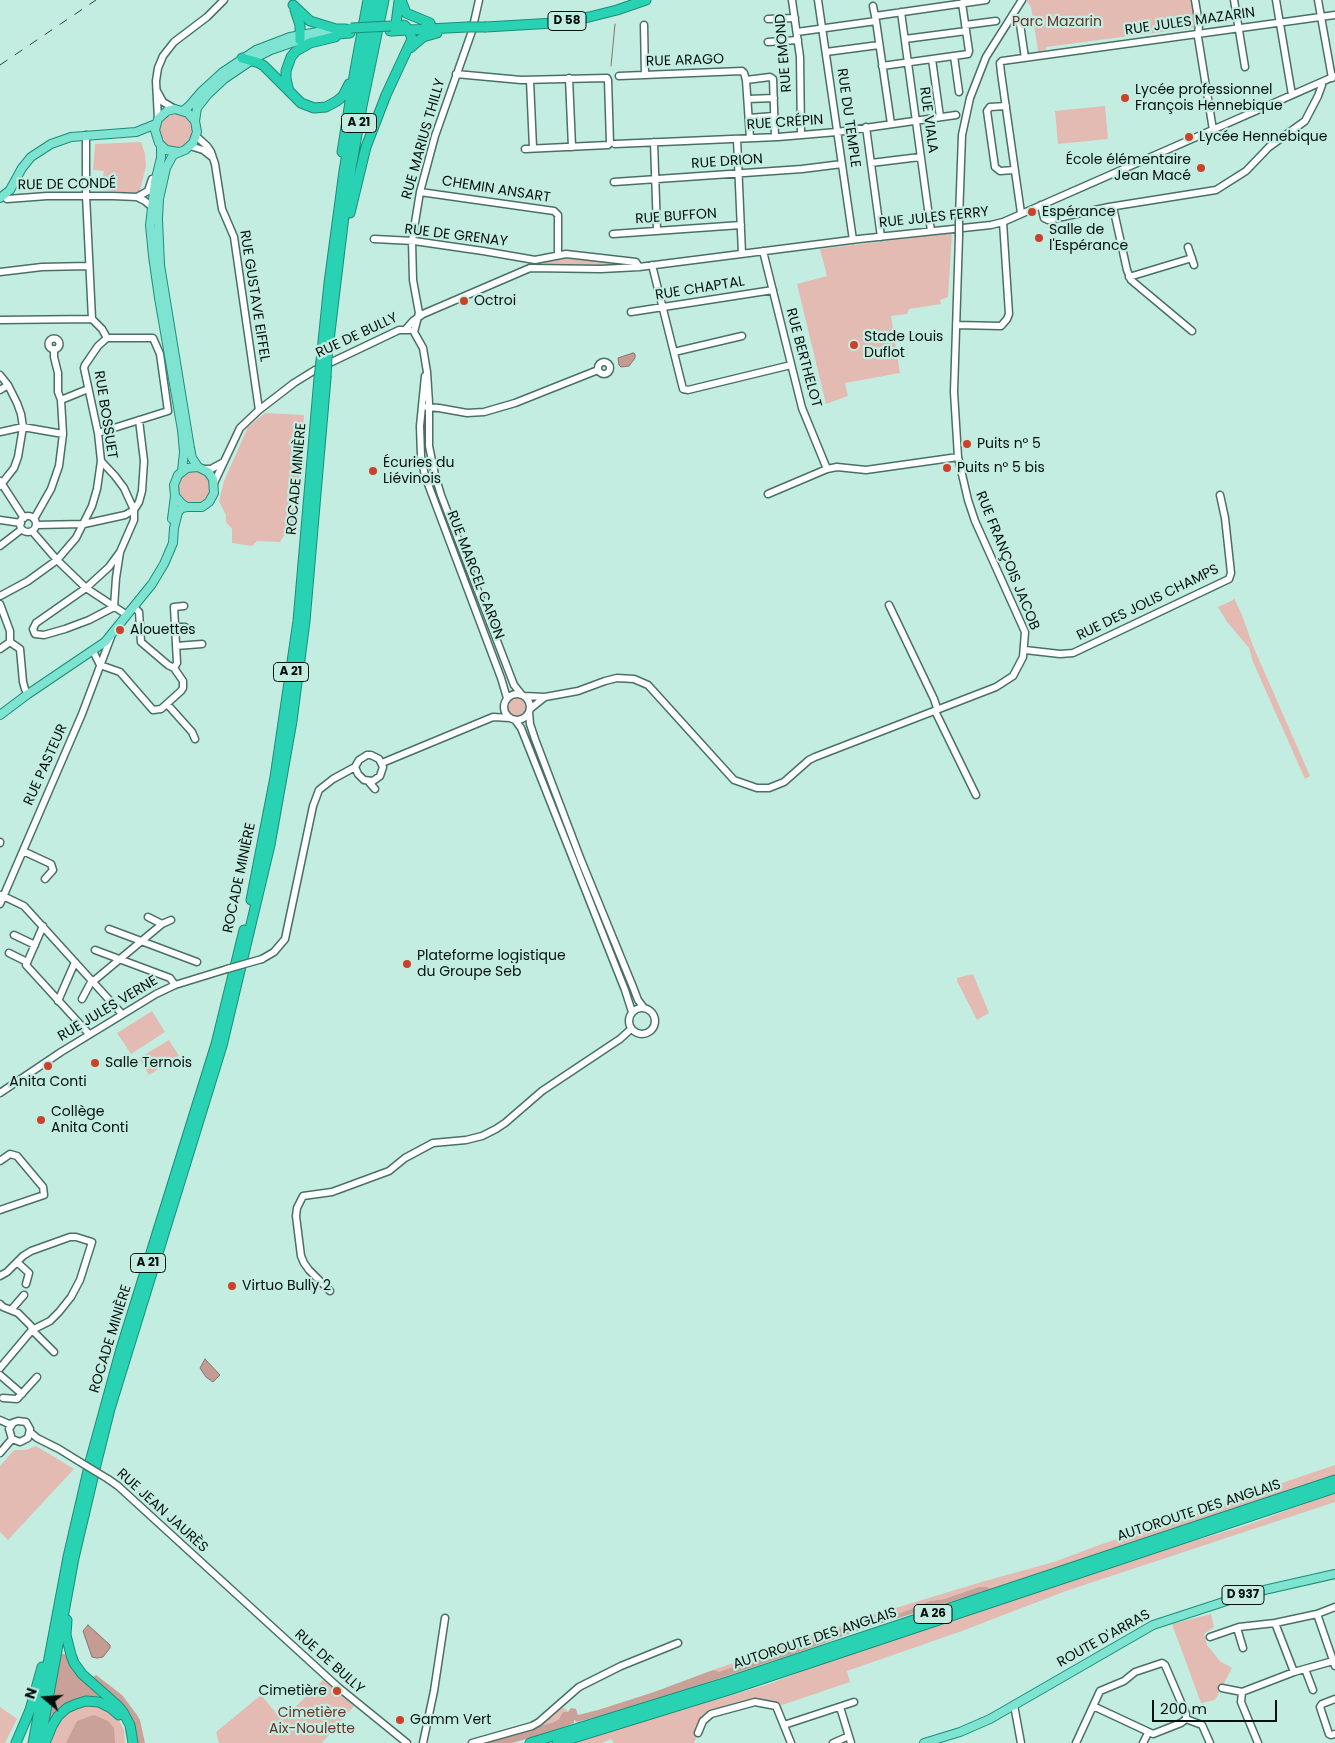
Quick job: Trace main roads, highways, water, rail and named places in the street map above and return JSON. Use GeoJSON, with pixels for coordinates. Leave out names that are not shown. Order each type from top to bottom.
{"type":"FeatureCollection","features":[{"type":"Feature","properties":{"kind":"highway","name":"ROCADE MINIÈRE"},"geometry":{"type":"LineString","coordinates":[[39,1740],[78,1508],[103,1410],[216,1044],[248,912],[275,777],[290,686],[306,548],[335,230],[370,0]]}},
{"type":"Feature","properties":{"kind":"highway"},"geometry":{"type":"LineString","coordinates":[[335,230],[344,135],[370,0]]}},
{"type":"Feature","properties":{"kind":"highway","name":"ROCADE MINIÈRE"},"geometry":{"type":"LineString","coordinates":[[324,359],[362,106],[384,0]]}},
{"type":"Feature","properties":{"kind":"highway"},"geometry":{"type":"LineString","coordinates":[[340,246],[344,241],[366,147],[386,95],[412,39],[397,28],[400,0]]}},
{"type":"Feature","properties":{"kind":"highway"},"geometry":{"type":"LineString","coordinates":[[400,0],[406,13],[430,23]]}},
{"type":"Feature","properties":{"kind":"highway","name":"D 58"},"geometry":{"type":"LineString","coordinates":[[485,24],[554,18],[583,13],[629,0]]}},
{"type":"Feature","properties":{"kind":"highway","name":"D 58"},"geometry":{"type":"LineString","coordinates":[[397,28],[430,23],[546,24],[589,17],[646,0]]}},
{"type":"Feature","properties":{"kind":"highway"},"geometry":{"type":"LineString","coordinates":[[292,3],[310,21],[337,32]]}},
{"type":"Feature","properties":{"kind":"highway"},"geometry":{"type":"LineString","coordinates":[[292,3],[300,25],[300,37]]}},
{"type":"Feature","properties":{"kind":"highway"},"geometry":{"type":"LineString","coordinates":[[407,51],[422,37],[467,24]]}},
{"type":"Feature","properties":{"kind":"highway","name":"D 58"},"geometry":{"type":"LineString","coordinates":[[337,32],[467,24]]}},
{"type":"Feature","properties":{"kind":"highway"},"geometry":{"type":"LineString","coordinates":[[289,91],[286,71],[291,57],[303,46],[337,32]]}},
{"type":"Feature","properties":{"kind":"highway"},"geometry":{"type":"LineString","coordinates":[[246,59],[264,66],[301,103],[314,108],[326,106],[343,96],[348,89],[355,70]]}},
{"type":"Feature","properties":{"kind":"highway","name":"AUTOROUTE DES ANGLAIS"},"geometry":{"type":"LineString","coordinates":[[530,1743],[727,1682],[1335,1480]]}},
{"type":"Feature","properties":{"kind":"highway","name":"AUTOROUTE DES ANGLAIS"},"geometry":{"type":"LineString","coordinates":[[557,1743],[729,1690],[1335,1488]]}},
{"type":"Feature","properties":{"kind":"highway"},"geometry":{"type":"LineString","coordinates":[[16,1743],[33,1699],[56,1600],[63,1599],[66,1635],[71,1655],[82,1674],[123,1712],[130,1725],[133,1743]]}},
{"type":"Feature","properties":{"kind":"highway"},"geometry":{"type":"LineString","coordinates":[[39,1740],[52,1726],[58,1716],[67,1708],[86,1701],[99,1702],[116,1711],[126,1726],[128,1743]]}},
{"type":"Feature","properties":{"kind":"main road","name":"D 58"},"geometry":{"type":"LineString","coordinates":[[179,110],[190,106],[213,81],[246,59],[300,37],[337,32]]}},
{"type":"Feature","properties":{"kind":"main road","name":"D 58"},"geometry":{"type":"LineString","coordinates":[[195,121],[197,108],[208,94],[246,59]]}},
{"type":"Feature","properties":{"kind":"main road"},"geometry":{"type":"LineString","coordinates":[[1,712],[96,649],[112,634],[152,584],[164,564],[173,543],[178,512],[182,508],[197,508],[209,502],[214,493],[214,482],[210,475],[192,458],[158,239],[158,212],[162,183],[169,160],[173,155],[190,146],[196,136],[197,126],[188,113],[179,110],[167,111],[157,122],[136,132]]}},
{"type":"Feature","properties":{"kind":"main road"},"geometry":{"type":"LineString","coordinates":[[157,122],[155,135],[162,158],[150,225],[153,256],[182,430],[184,452],[182,471]]}},
{"type":"Feature","properties":{"kind":"main road"},"geometry":{"type":"LineString","coordinates":[[1,197],[10,190],[22,168],[39,151],[55,141],[86,135],[136,132],[146,135],[172,152],[179,152]]}},
{"type":"Feature","properties":{"kind":"main road"},"geometry":{"type":"LineString","coordinates":[[169,551],[175,496],[174,485],[182,471],[187,468],[201,468]]}},
{"type":"Feature","properties":{"kind":"main road"},"geometry":{"type":"LineString","coordinates":[[175,496],[187,507]]}},
{"type":"Feature","properties":{"kind":"main road","name":"ROUTE D'ARRAS"},"geometry":{"type":"LineString","coordinates":[[924,1743],[977,1725],[1153,1624],[1251,1593],[1335,1574]]}},
{"type":"Feature","properties":{"kind":"waterway"},"geometry":{"type":"LineString","coordinates":[[611,66],[615,24]]}},
{"type":"Feature","properties":{"kind":"railway"},"geometry":{"type":"LineString","coordinates":[[0,65],[96,0]]}},
{"type":"Feature","properties":{"kind":"place","name":"Lycée professionnel François Hennebique"},"geometry":{"type":"Point","coordinates":[1125,98]}},
{"type":"Feature","properties":{"kind":"place","name":"Lycée Hennebique"},"geometry":{"type":"Point","coordinates":[1189,137]}},
{"type":"Feature","properties":{"kind":"place","name":"École élémentaire Jean Macé"},"geometry":{"type":"Point","coordinates":[1201,168]}},
{"type":"Feature","properties":{"kind":"place","name":"Espérance"},"geometry":{"type":"Point","coordinates":[1032,212]}},
{"type":"Feature","properties":{"kind":"place","name":"Salle de l'Espérance"},"geometry":{"type":"Point","coordinates":[1039,238]}},
{"type":"Feature","properties":{"kind":"place","name":"Octroi"},"geometry":{"type":"Point","coordinates":[464,301]}},
{"type":"Feature","properties":{"kind":"place","name":"Stade Louis Duflot"},"geometry":{"type":"Point","coordinates":[854,345]}},
{"type":"Feature","properties":{"kind":"place","name":"Puits n° 5"},"geometry":{"type":"Point","coordinates":[967,444]}},
{"type":"Feature","properties":{"kind":"place","name":"Puits n° 5 bis"},"geometry":{"type":"Point","coordinates":[947,468]}},
{"type":"Feature","properties":{"kind":"place","name":"Écuries du Liévinois"},"geometry":{"type":"Point","coordinates":[373,471]}},
{"type":"Feature","properties":{"kind":"place","name":"Alouettes"},"geometry":{"type":"Point","coordinates":[120,630]}},
{"type":"Feature","properties":{"kind":"place","name":"Plateforme logistique du Groupe Seb"},"geometry":{"type":"Point","coordinates":[407,964]}},
{"type":"Feature","properties":{"kind":"place","name":"Salle Ternois"},"geometry":{"type":"Point","coordinates":[95,1063]}},
{"type":"Feature","properties":{"kind":"place","name":"Anita Conti"},"geometry":{"type":"Point","coordinates":[48,1066]}},
{"type":"Feature","properties":{"kind":"place","name":"Collège Anita Conti"},"geometry":{"type":"Point","coordinates":[41,1120]}},
{"type":"Feature","properties":{"kind":"place","name":"Virtuo Bully 2"},"geometry":{"type":"Point","coordinates":[232,1286]}},
{"type":"Feature","properties":{"kind":"place","name":"Cimetière"},"geometry":{"type":"Point","coordinates":[337,1691]}},
{"type":"Feature","properties":{"kind":"place","name":"Gamm Vert"},"geometry":{"type":"Point","coordinates":[400,1720]}},
{"type":"Feature","properties":{"kind":"park label","name":"Parc Mazarin"},"geometry":{"type":"Point","coordinates":[1057,22]}},
{"type":"Feature","properties":{"kind":"park label","name":"Cimetière Aix-Noulette"},"geometry":{"type":"Point","coordinates":[312,1722]}}]}
